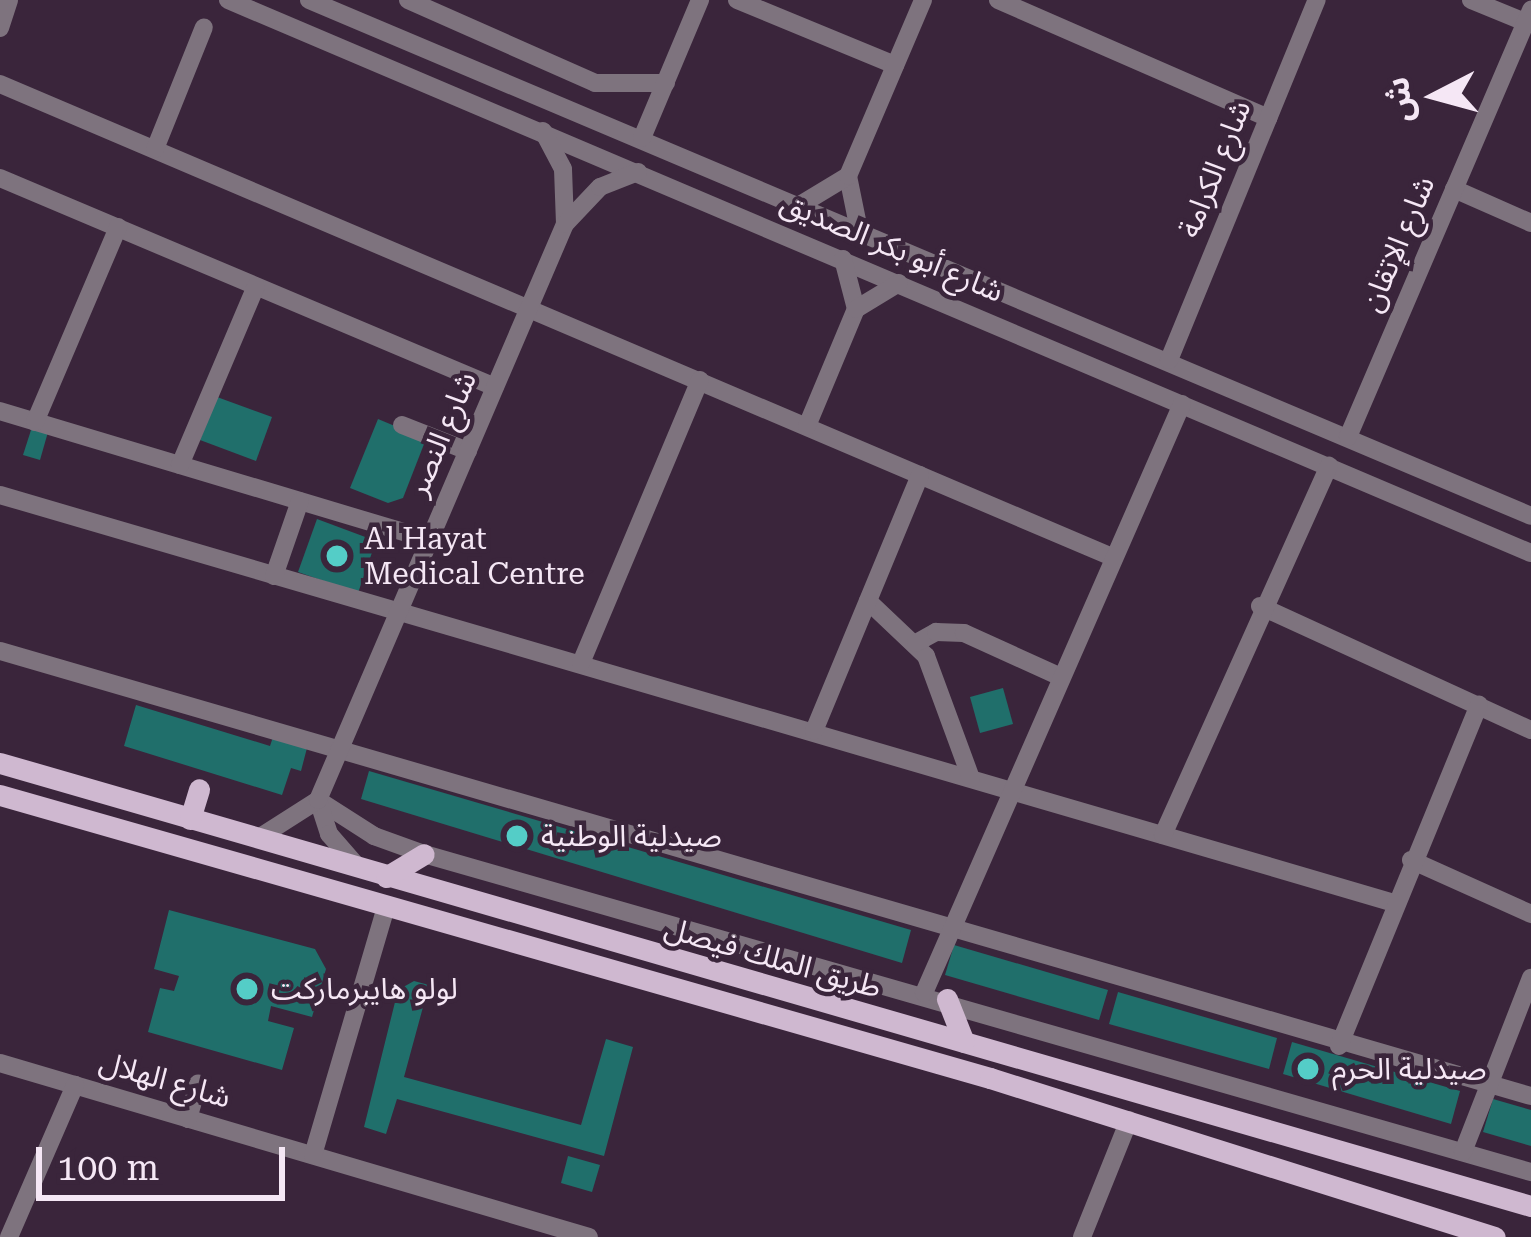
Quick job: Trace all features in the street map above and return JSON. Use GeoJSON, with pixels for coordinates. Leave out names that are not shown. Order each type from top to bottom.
{"type":"FeatureCollection","features":[{"type":"Feature","properties":{"kind":"main road","name":"طريق الملك فيصل"},"geometry":{"type":"LineString","coordinates":[[0,763],[1531,1206]]}},
{"type":"Feature","properties":{"kind":"main road"},"geometry":{"type":"LineString","coordinates":[[190,819],[199,789]]}},
{"type":"Feature","properties":{"kind":"main road","name":"طريق الملك فيصل"},"geometry":{"type":"LineString","coordinates":[[0,795],[386,910],[1129,1120],[1427,1228],[1496,1237]]}},
{"type":"Feature","properties":{"kind":"main road"},"geometry":{"type":"LineString","coordinates":[[386,877],[424,854]]}},
{"type":"Feature","properties":{"kind":"main road"},"geometry":{"type":"LineString","coordinates":[[947,1000],[964,1042]]}},
{"type":"Feature","properties":{"kind":"main road"},"geometry":{"type":"LineString","coordinates":[[1129,1120],[1146,1106],[1322,1156],[1410,1170]]}},
{"type":"Feature","properties":{"kind":"street"},"geometry":{"type":"LineString","coordinates":[[0,28],[9,0]]}},
{"type":"Feature","properties":{"kind":"street","name":"شارع أبو بكر الصديق"},"geometry":{"type":"LineString","coordinates":[[229,0],[1531,553]]}},
{"type":"Feature","properties":{"kind":"street","name":"شارع أبو بكر الصديق"},"geometry":{"type":"LineString","coordinates":[[309,0],[1531,517]]}},
{"type":"Feature","properties":{"kind":"street"},"geometry":{"type":"LineString","coordinates":[[408,0],[609,87],[666,83]]}},
{"type":"Feature","properties":{"kind":"street"},"geometry":{"type":"LineString","coordinates":[[642,138],[700,0]]}},
{"type":"Feature","properties":{"kind":"street"},"geometry":{"type":"LineString","coordinates":[[737,0],[895,65]]}},
{"type":"Feature","properties":{"kind":"street"},"geometry":{"type":"LineString","coordinates":[[859,230],[848,176],[923,0]]}},
{"type":"Feature","properties":{"kind":"street"},"geometry":{"type":"LineString","coordinates":[[998,0],[1268,118]]}},
{"type":"Feature","properties":{"kind":"street"},"geometry":{"type":"LineString","coordinates":[[1471,0],[1528,15]]}},
{"type":"Feature","properties":{"kind":"street","name":"شارع الكرامة"},"geometry":{"type":"LineString","coordinates":[[1169,360],[1313,2]]}},
{"type":"Feature","properties":{"kind":"street","name":"شارع الإتقان"},"geometry":{"type":"LineString","coordinates":[[1348,437],[1528,15]]}},
{"type":"Feature","properties":{"kind":"street"},"geometry":{"type":"LineString","coordinates":[[155,149],[204,27]]}},
{"type":"Feature","properties":{"kind":"street"},"geometry":{"type":"LineString","coordinates":[[495,39],[506,81]]}},
{"type":"Feature","properties":{"kind":"street"},"geometry":{"type":"LineString","coordinates":[[0,84],[1110,556]]}},
{"type":"Feature","properties":{"kind":"street","name":"شارع النصر"},"geometry":{"type":"LineString","coordinates":[[543,131],[563,169],[565,224]]}},
{"type":"Feature","properties":{"kind":"street","name":"شارع النصر"},"geometry":{"type":"LineString","coordinates":[[318,800],[565,224],[600,187],[638,172]]}},
{"type":"Feature","properties":{"kind":"street"},"geometry":{"type":"LineString","coordinates":[[800,205],[848,176]]}},
{"type":"Feature","properties":{"kind":"street"},"geometry":{"type":"LineString","coordinates":[[0,178],[495,387]]}},
{"type":"Feature","properties":{"kind":"street"},"geometry":{"type":"LineString","coordinates":[[1454,189],[1531,223]]}},
{"type":"Feature","properties":{"kind":"street"},"geometry":{"type":"LineString","coordinates":[[35,422],[118,227]]}},
{"type":"Feature","properties":{"kind":"street"},"geometry":{"type":"LineString","coordinates":[[843,259],[856,308]]}},
{"type":"Feature","properties":{"kind":"street"},"geometry":{"type":"LineString","coordinates":[[807,426],[856,308],[899,283]]}},
{"type":"Feature","properties":{"kind":"street"},"geometry":{"type":"LineString","coordinates":[[180,465],[256,286]]}},
{"type":"Feature","properties":{"kind":"street"},"geometry":{"type":"LineString","coordinates":[[580,663],[700,380]]}},
{"type":"Feature","properties":{"kind":"street"},"geometry":{"type":"LineString","coordinates":[[924,993],[946,930],[1182,404]]}},
{"type":"Feature","properties":{"kind":"street"},"geometry":{"type":"LineString","coordinates":[[0,411],[429,540]]}},
{"type":"Feature","properties":{"kind":"street"},"geometry":{"type":"LineString","coordinates":[[402,425],[468,451]]}},
{"type":"Feature","properties":{"kind":"street"},"geometry":{"type":"LineString","coordinates":[[1163,835],[1259,606],[1329,466]]}},
{"type":"Feature","properties":{"kind":"street"},"geometry":{"type":"LineString","coordinates":[[814,731],[920,475]]}},
{"type":"Feature","properties":{"kind":"street"},"geometry":{"type":"LineString","coordinates":[[0,495],[1394,903]]}},
{"type":"Feature","properties":{"kind":"street"},"geometry":{"type":"LineString","coordinates":[[1450,518],[1437,505],[1442,497],[1531,529]]}},
{"type":"Feature","properties":{"kind":"street"},"geometry":{"type":"LineString","coordinates":[[274,576],[300,501]]}},
{"type":"Feature","properties":{"kind":"street"},"geometry":{"type":"LineString","coordinates":[[868,601],[916,643],[971,778]]}},
{"type":"Feature","properties":{"kind":"street"},"geometry":{"type":"LineString","coordinates":[[1259,606],[1531,730]]}},
{"type":"Feature","properties":{"kind":"street"},"geometry":{"type":"LineString","coordinates":[[916,643],[936,632],[964,633],[1059,676]]}},
{"type":"Feature","properties":{"kind":"street"},"geometry":{"type":"LineString","coordinates":[[0,651],[1339,1046],[1531,1096]]}},
{"type":"Feature","properties":{"kind":"street"},"geometry":{"type":"LineString","coordinates":[[1339,1046],[1411,860],[1479,705]]}},
{"type":"Feature","properties":{"kind":"street"},"geometry":{"type":"LineString","coordinates":[[257,839],[318,800]]}},
{"type":"Feature","properties":{"kind":"street"},"geometry":{"type":"LineString","coordinates":[[318,800],[374,836],[424,854],[924,993],[1531,1172]]}},
{"type":"Feature","properties":{"kind":"street"},"geometry":{"type":"LineString","coordinates":[[318,800],[329,834],[361,869]]}},
{"type":"Feature","properties":{"kind":"street"},"geometry":{"type":"LineString","coordinates":[[1411,860],[1531,914]]}},
{"type":"Feature","properties":{"kind":"street"},"geometry":{"type":"LineString","coordinates":[[313,1155],[386,910]]}},
{"type":"Feature","properties":{"kind":"street"},"geometry":{"type":"LineString","coordinates":[[1462,1152],[1531,978]]}},
{"type":"Feature","properties":{"kind":"street","name":"شارع الهلال"},"geometry":{"type":"LineString","coordinates":[[0,1063],[589,1237]]}},
{"type":"Feature","properties":{"kind":"street"},"geometry":{"type":"LineString","coordinates":[[188,1119],[198,1083]]}},
{"type":"Feature","properties":{"kind":"street"},"geometry":{"type":"LineString","coordinates":[[9,1237],[75,1085]]}},
{"type":"Feature","properties":{"kind":"street"},"geometry":{"type":"LineString","coordinates":[[1082,1237],[1129,1120]]}},
{"type":"Feature","properties":{"kind":"building"},"geometry":{"type":"Polygon","coordinates":[[[217,397],[272,417],[256,461],[200,440],[217,397]]]}},
{"type":"Feature","properties":{"kind":"building"},"geometry":{"type":"Polygon","coordinates":[[[378,419],[426,439],[403,498],[388,503],[350,488],[378,419]]]}},
{"type":"Feature","properties":{"kind":"building"},"geometry":{"type":"Polygon","coordinates":[[[32,427],[48,432],[40,460],[23,455],[32,427]]]}},
{"type":"Feature","properties":{"kind":"building","name":"Al Hayat Medical Centre"},"geometry":{"type":"Polygon","coordinates":[[[317,519],[376,541],[358,593],[298,572],[317,519]]]}},
{"type":"Feature","properties":{"kind":"building"},"geometry":{"type":"Polygon","coordinates":[[[1003,688],[1013,724],[980,733],[970,697],[1003,688]]]}},
{"type":"Feature","properties":{"kind":"building"},"geometry":{"type":"Polygon","coordinates":[[[136,705],[270,746],[273,737],[307,748],[301,771],[291,768],[282,795],[124,746],[136,705]]]}},
{"type":"Feature","properties":{"kind":"building"},"geometry":{"type":"Polygon","coordinates":[[[369,771],[911,930],[902,963],[361,799],[369,771]]]}},
{"type":"Feature","properties":{"kind":"building","name":"لولو هايبرماركت"},"geometry":{"type":"Polygon","coordinates":[[[169,910],[315,949],[326,969],[312,1017],[271,1006],[268,1021],[294,1028],[282,1070],[148,1032],[160,988],[174,991],[179,976],[154,969],[169,910]]]}},
{"type":"Feature","properties":{"kind":"building"},"geometry":{"type":"Polygon","coordinates":[[[954,945],[1108,990],[1099,1020],[945,975],[954,945]]]}},
{"type":"Feature","properties":{"kind":"building"},"geometry":{"type":"Polygon","coordinates":[[[414,981],[429,985],[404,1077],[581,1125],[606,1039],[633,1047],[604,1156],[397,1099],[386,1134],[364,1127],[398,990],[414,981]]]}},
{"type":"Feature","properties":{"kind":"building"},"geometry":{"type":"Polygon","coordinates":[[[1118,992],[1277,1038],[1269,1069],[1109,1024],[1118,992]]]}},
{"type":"Feature","properties":{"kind":"building"},"geometry":{"type":"Polygon","coordinates":[[[1292,1042],[1460,1091],[1451,1124],[1283,1074],[1292,1042]]]}},
{"type":"Feature","properties":{"kind":"building"},"geometry":{"type":"Polygon","coordinates":[[[1493,1099],[1531,1110],[1531,1146],[1483,1132],[1493,1099]]]}},
{"type":"Feature","properties":{"kind":"building"},"geometry":{"type":"Polygon","coordinates":[[[568,1156],[600,1165],[592,1192],[561,1183],[568,1156]]]}},
{"type":"Feature","properties":{"kind":"place","name":"Al Hayat Medical Centre"},"geometry":{"type":"Point","coordinates":[337,556]}},
{"type":"Feature","properties":{"kind":"place","name":"صيدلية الوطنية"},"geometry":{"type":"Point","coordinates":[517,836]}},
{"type":"Feature","properties":{"kind":"place","name":"لولو هايبرماركت"},"geometry":{"type":"Point","coordinates":[247,989]}},
{"type":"Feature","properties":{"kind":"place","name":"صيدلية الحرم"},"geometry":{"type":"Point","coordinates":[1308,1069]}}]}
